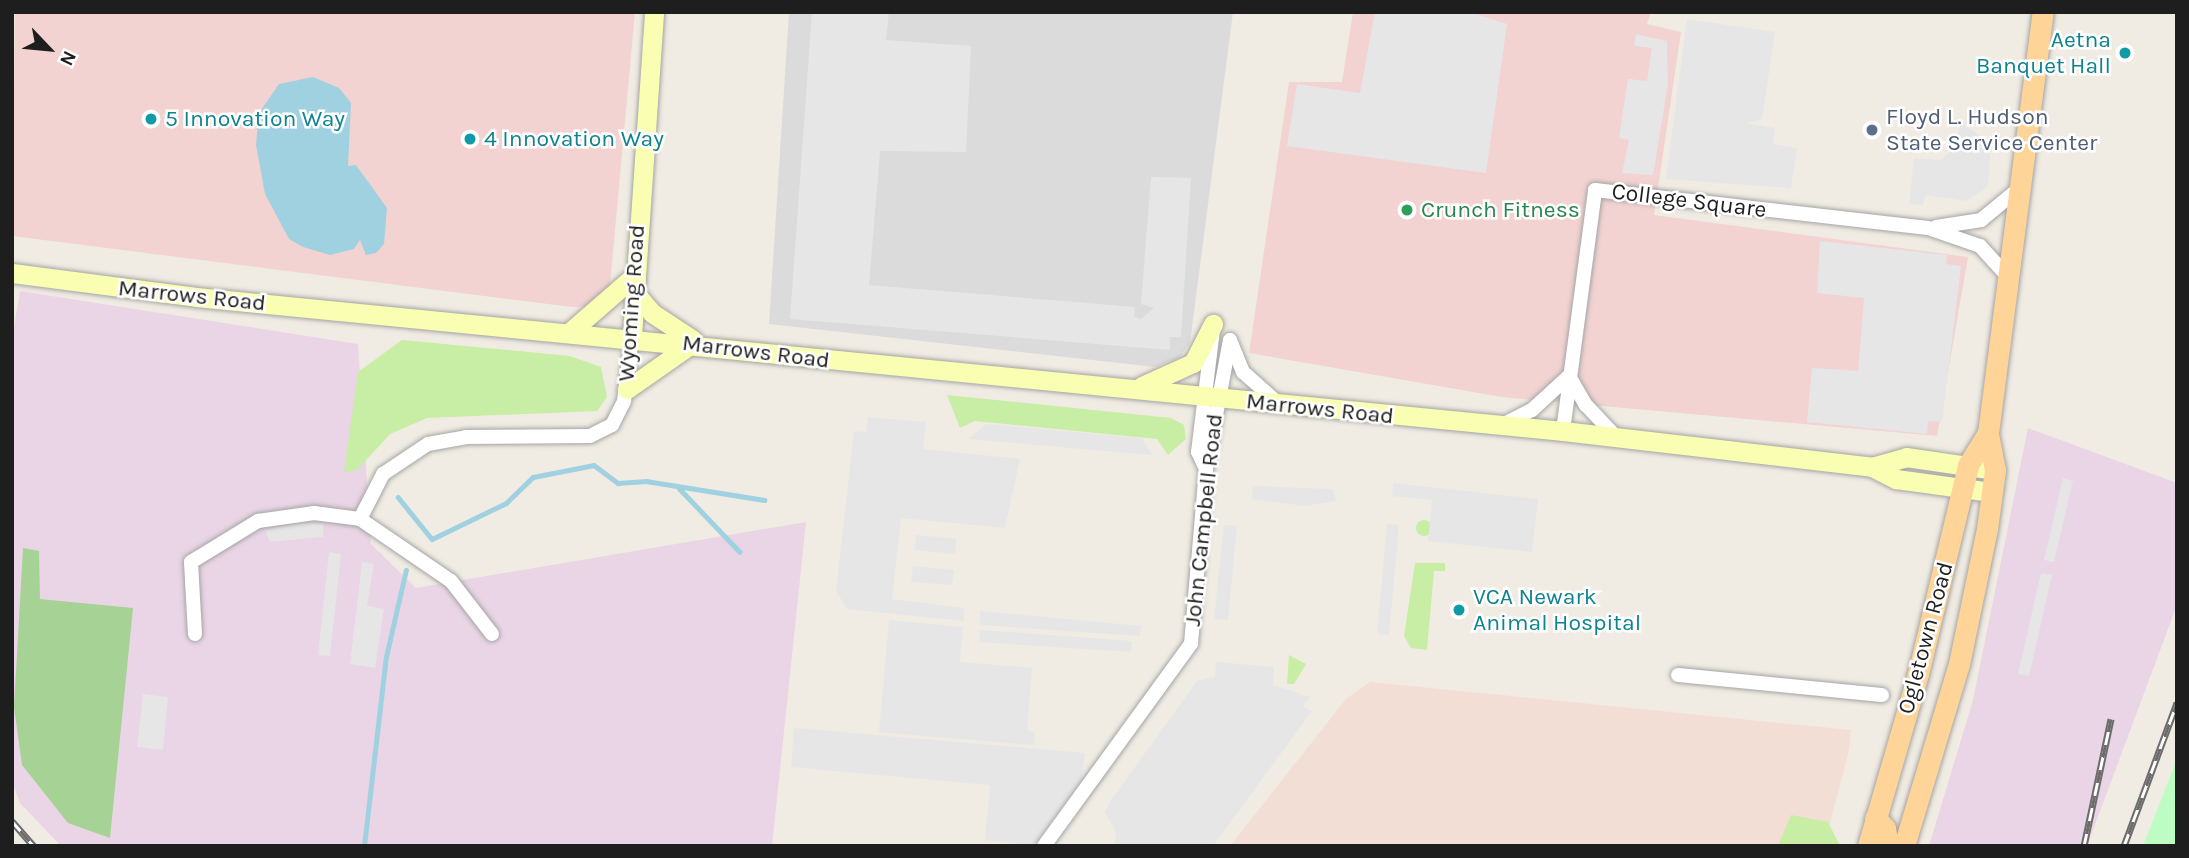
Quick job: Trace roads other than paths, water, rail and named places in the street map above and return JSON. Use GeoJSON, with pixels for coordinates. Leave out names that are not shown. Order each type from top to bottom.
{"type":"FeatureCollection","features":[{"type":"Feature","properties":{"kind":"main road","name":"Ogletown Road"},"geometry":{"type":"LineString","coordinates":[[1904,846],[1959,664],[1995,470],[1988,433],[2043,12]]}},
{"type":"Feature","properties":{"kind":"main road","name":"Ogletown Road"},"geometry":{"type":"LineString","coordinates":[[1868,846],[1968,465],[1988,433]]}},
{"type":"Feature","properties":{"kind":"main road"},"geometry":{"type":"LineString","coordinates":[[1875,818],[1885,828],[1888,846]]}},
{"type":"Feature","properties":{"kind":"street","name":"Wyoming Road"},"geometry":{"type":"LineString","coordinates":[[360,519],[383,474],[412,450],[466,437],[590,436],[612,425],[627,388],[654,12]]}},
{"type":"Feature","properties":{"kind":"street"},"geometry":{"type":"LineString","coordinates":[[1928,228],[1981,220],[2021,187]]}},
{"type":"Feature","properties":{"kind":"street","name":"College Square"},"geometry":{"type":"LineString","coordinates":[[1563,432],[1595,190],[1928,228]]}},
{"type":"Feature","properties":{"kind":"street"},"geometry":{"type":"LineString","coordinates":[[1928,228],[1980,246],[2010,279]]}},
{"type":"Feature","properties":{"kind":"street","name":"Marrows Road"},"geometry":{"type":"LineString","coordinates":[[12,273],[1563,432],[1872,467],[1896,480],[1991,492]]}},
{"type":"Feature","properties":{"kind":"street"},"geometry":{"type":"LineString","coordinates":[[571,331],[634,284],[652,313],[697,344],[627,388]]}},
{"type":"Feature","properties":{"kind":"street"},"geometry":{"type":"LineString","coordinates":[[1126,389],[1172,377],[1193,363],[1213,324]]}},
{"type":"Feature","properties":{"kind":"street"},"geometry":{"type":"LineString","coordinates":[[1212,398],[1213,324]]}},
{"type":"Feature","properties":{"kind":"street"},"geometry":{"type":"LineString","coordinates":[[1212,398],[1230,340],[1243,372],[1280,405]]}},
{"type":"Feature","properties":{"kind":"street"},"geometry":{"type":"LineString","coordinates":[[1501,426],[1532,410],[1569,376],[1586,405],[1618,439]]}},
{"type":"Feature","properties":{"kind":"street","name":"John Campbell Road"},"geometry":{"type":"LineString","coordinates":[[1044,846],[1191,644],[1206,469],[1198,452],[1212,398]]}},
{"type":"Feature","properties":{"kind":"street","name":"Marrows Road"},"geometry":{"type":"LineString","coordinates":[[1872,467],[1906,457],[1995,470]]}},
{"type":"Feature","properties":{"kind":"street"},"geometry":{"type":"LineString","coordinates":[[195,634],[191,562],[273,515],[360,519],[451,581],[492,634]]}},
{"type":"Feature","properties":{"kind":"street"},"geometry":{"type":"LineString","coordinates":[[1678,675],[1882,695]]}},
{"type":"Feature","properties":{"kind":"water"},"geometry":{"type":"Polygon","coordinates":[[[313,77],[339,88],[351,103],[348,166],[356,165],[387,208],[384,244],[376,253],[366,255],[360,240],[354,249],[330,255],[303,247],[289,239],[265,194],[256,145],[259,113],[279,84],[313,77]]]}},
{"type":"Feature","properties":{"kind":"waterway"},"geometry":{"type":"LineString","coordinates":[[398,497],[432,539],[506,503],[533,477],[594,465],[618,483],[646,481],[764,500]]}},
{"type":"Feature","properties":{"kind":"waterway"},"geometry":{"type":"LineString","coordinates":[[679,488],[740,552]]}},
{"type":"Feature","properties":{"kind":"waterway"},"geometry":{"type":"LineString","coordinates":[[364,846],[386,657],[406,570]]}},
{"type":"Feature","properties":{"kind":"railway"},"geometry":{"type":"LineString","coordinates":[[2124,846],[2177,703]]}},
{"type":"Feature","properties":{"kind":"railway"},"geometry":{"type":"LineString","coordinates":[[2084,846],[2111,719]]}},
{"type":"Feature","properties":{"kind":"railway"},"geometry":{"type":"LineString","coordinates":[[12,821],[34,846]]}},
{"type":"Feature","properties":{"kind":"place","name":"Aetna Banquet Hall"},"geometry":{"type":"Point","coordinates":[2125,53]}},
{"type":"Feature","properties":{"kind":"place","name":"5 Innovation Way"},"geometry":{"type":"Point","coordinates":[151,119]}},
{"type":"Feature","properties":{"kind":"place","name":"Floyd L. Hudson State Service Center"},"geometry":{"type":"Point","coordinates":[1872,130]}},
{"type":"Feature","properties":{"kind":"place","name":"4 Innovation Way"},"geometry":{"type":"Point","coordinates":[470,139]}},
{"type":"Feature","properties":{"kind":"place","name":"Crunch Fitness"},"geometry":{"type":"Point","coordinates":[1407,210]}},
{"type":"Feature","properties":{"kind":"place","name":"VCA Newark Animal Hospital"},"geometry":{"type":"Point","coordinates":[1459,610]}}]}
